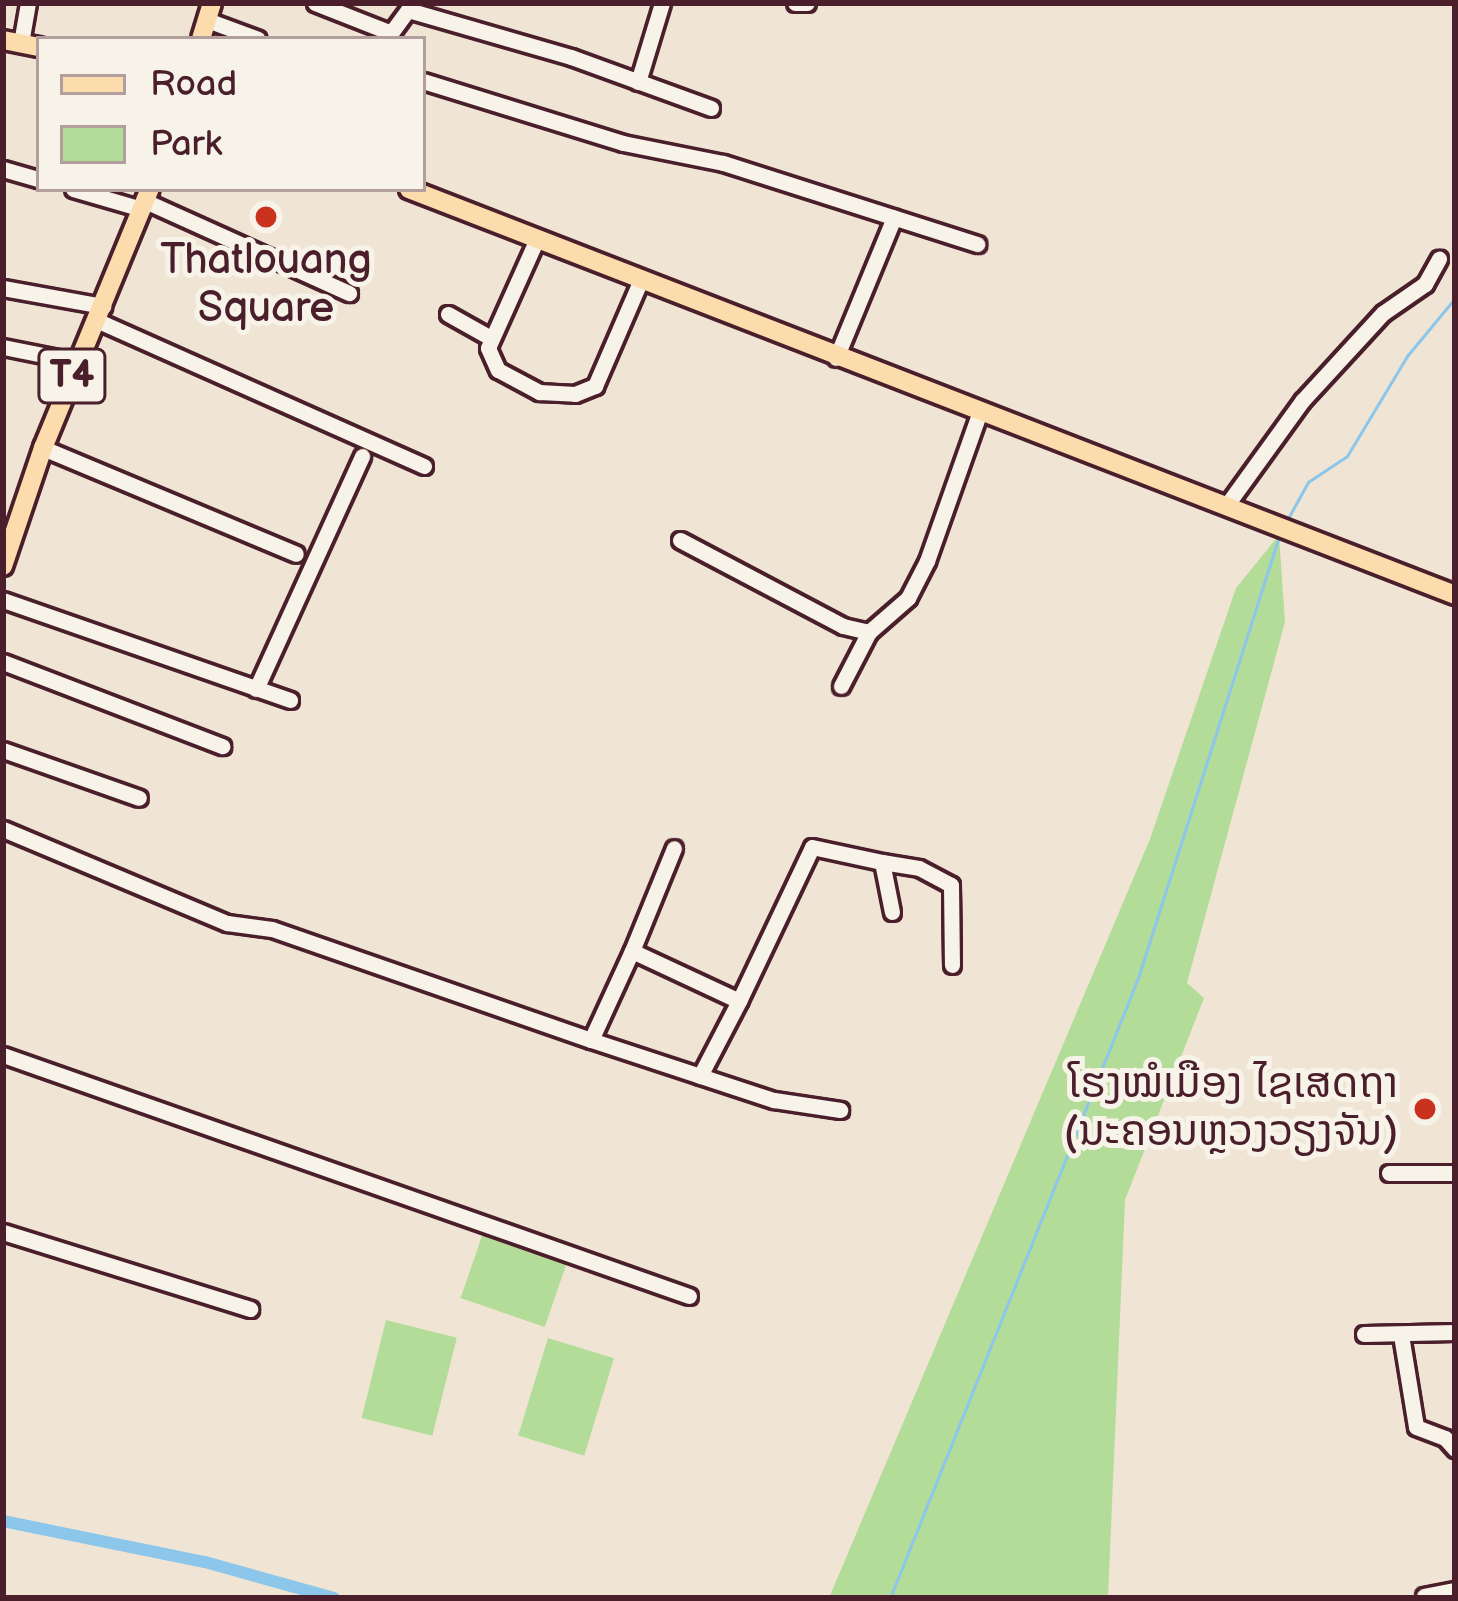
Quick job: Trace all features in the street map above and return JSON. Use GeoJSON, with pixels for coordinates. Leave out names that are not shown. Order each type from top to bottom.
{"type":"FeatureCollection","features":[{"type":"Feature","properties":{"kind":"main road"},"geometry":{"type":"LineString","coordinates":[[416,192],[1455,595]]}},
{"type":"Feature","properties":{"kind":"main road","name":"T4"},"geometry":{"type":"LineString","coordinates":[[3,566],[12,504],[43,448],[146,200]]}},
{"type":"Feature","properties":{"kind":"street"},"geometry":{"type":"LineString","coordinates":[[21,43],[28,3]]}},
{"type":"Feature","properties":{"kind":"street"},"geometry":{"type":"LineString","coordinates":[[315,3],[389,36],[404,10],[571,57],[711,107]]}},
{"type":"Feature","properties":{"kind":"street"},"geometry":{"type":"LineString","coordinates":[[638,82],[662,3]]}},
{"type":"Feature","properties":{"kind":"street"},"geometry":{"type":"LineString","coordinates":[[207,20],[250,36]]}},
{"type":"Feature","properties":{"kind":"street"},"geometry":{"type":"LineString","coordinates":[[426,82],[623,143],[723,163],[977,244]]}},
{"type":"Feature","properties":{"kind":"street"},"geometry":{"type":"LineString","coordinates":[[3,169],[36,178]]}},
{"type":"Feature","properties":{"kind":"street"},"geometry":{"type":"LineString","coordinates":[[93,192],[146,200],[350,293]]}},
{"type":"Feature","properties":{"kind":"street"},"geometry":{"type":"LineString","coordinates":[[836,358],[894,218]]}},
{"type":"Feature","properties":{"kind":"street"},"geometry":{"type":"LineString","coordinates":[[536,241],[489,337],[491,362],[507,377],[539,392],[584,392],[595,386],[640,282]]}},
{"type":"Feature","properties":{"kind":"street"},"geometry":{"type":"LineString","coordinates":[[1226,506],[1302,401],[1383,313],[1425,284],[1438,259]]}},
{"type":"Feature","properties":{"kind":"street"},"geometry":{"type":"LineString","coordinates":[[3,288],[99,313],[424,466]]}},
{"type":"Feature","properties":{"kind":"street"},"geometry":{"type":"LineString","coordinates":[[448,314],[489,337]]}},
{"type":"Feature","properties":{"kind":"street"},"geometry":{"type":"LineString","coordinates":[[3,347],[78,362]]}},
{"type":"Feature","properties":{"kind":"street"},"geometry":{"type":"LineString","coordinates":[[841,686],[868,632],[908,598],[927,561],[979,414]]}},
{"type":"Feature","properties":{"kind":"street"},"geometry":{"type":"LineString","coordinates":[[43,448],[296,554]]}},
{"type":"Feature","properties":{"kind":"street"},"geometry":{"type":"LineString","coordinates":[[256,689],[362,456]]}},
{"type":"Feature","properties":{"kind":"street"},"geometry":{"type":"LineString","coordinates":[[680,540],[843,626],[868,632]]}},
{"type":"Feature","properties":{"kind":"street"},"geometry":{"type":"LineString","coordinates":[[3,600],[290,700]]}},
{"type":"Feature","properties":{"kind":"street"},"geometry":{"type":"LineString","coordinates":[[3,662],[222,746]]}},
{"type":"Feature","properties":{"kind":"street"},"geometry":{"type":"LineString","coordinates":[[3,750],[140,798]]}},
{"type":"Feature","properties":{"kind":"street"},"geometry":{"type":"LineString","coordinates":[[3,829],[227,923],[272,929],[774,1100],[841,1110]]}},
{"type":"Feature","properties":{"kind":"street"},"geometry":{"type":"LineString","coordinates":[[592,1040],[674,848]]}},
{"type":"Feature","properties":{"kind":"street"},"geometry":{"type":"LineString","coordinates":[[700,1076],[812,848],[919,868],[951,885],[952,965]]}},
{"type":"Feature","properties":{"kind":"street"},"geometry":{"type":"LineString","coordinates":[[882,862],[892,912]]}},
{"type":"Feature","properties":{"kind":"street"},"geometry":{"type":"LineString","coordinates":[[632,951],[739,1000]]}},
{"type":"Feature","properties":{"kind":"street"},"geometry":{"type":"LineString","coordinates":[[3,1055],[688,1296]]}},
{"type":"Feature","properties":{"kind":"street"},"geometry":{"type":"LineString","coordinates":[[1389,1173],[1455,1173]]}},
{"type":"Feature","properties":{"kind":"street"},"geometry":{"type":"LineString","coordinates":[[3,1232],[250,1309]]}},
{"type":"Feature","properties":{"kind":"street"},"geometry":{"type":"LineString","coordinates":[[1364,1334],[1455,1332]]}},
{"type":"Feature","properties":{"kind":"street"},"geometry":{"type":"LineString","coordinates":[[1401,1335],[1416,1427],[1444,1438],[1455,1449]]}},
{"type":"Feature","properties":{"kind":"street"},"geometry":{"type":"LineString","coordinates":[[1424,1596],[1455,1590]]}},
{"type":"Feature","properties":{"kind":"green space"},"geometry":{"type":"Polygon","coordinates":[[[1279,535],[1285,622],[1187,983],[1204,998],[1125,1200],[1108,1598],[829,1598],[1150,839],[1236,588],[1279,535]]]}},
{"type":"Feature","properties":{"kind":"green space"},"geometry":{"type":"Polygon","coordinates":[[[484,1230],[568,1259],[545,1327],[461,1298],[484,1230]]]}},
{"type":"Feature","properties":{"kind":"green space"},"geometry":{"type":"Polygon","coordinates":[[[386,1320],[457,1338],[432,1436],[362,1418],[386,1320]]]}},
{"type":"Feature","properties":{"kind":"green space"},"geometry":{"type":"Polygon","coordinates":[[[548,1338],[614,1358],[584,1456],[518,1436],[548,1338]]]}},
{"type":"Feature","properties":{"kind":"waterway"},"geometry":{"type":"LineString","coordinates":[[1286,522],[1308,482],[1347,456],[1407,356],[1455,298]]}},
{"type":"Feature","properties":{"kind":"waterway"},"geometry":{"type":"LineString","coordinates":[[890,1598],[1138,978],[1279,535]]}},
{"type":"Feature","properties":{"kind":"waterway"},"geometry":{"type":"LineString","coordinates":[[3,1521],[205,1562],[334,1598]]}},
{"type":"Feature","properties":{"kind":"place","name":"Thatlouang Square"},"geometry":{"type":"Point","coordinates":[266,217]}},
{"type":"Feature","properties":{"kind":"place","name":"ໂຮງໝໍເມືອງ ໄຊເສດຖາ (ນະຄອນຫຼວງວຽງຈັນ)"},"geometry":{"type":"Point","coordinates":[1425,1109]}}]}
